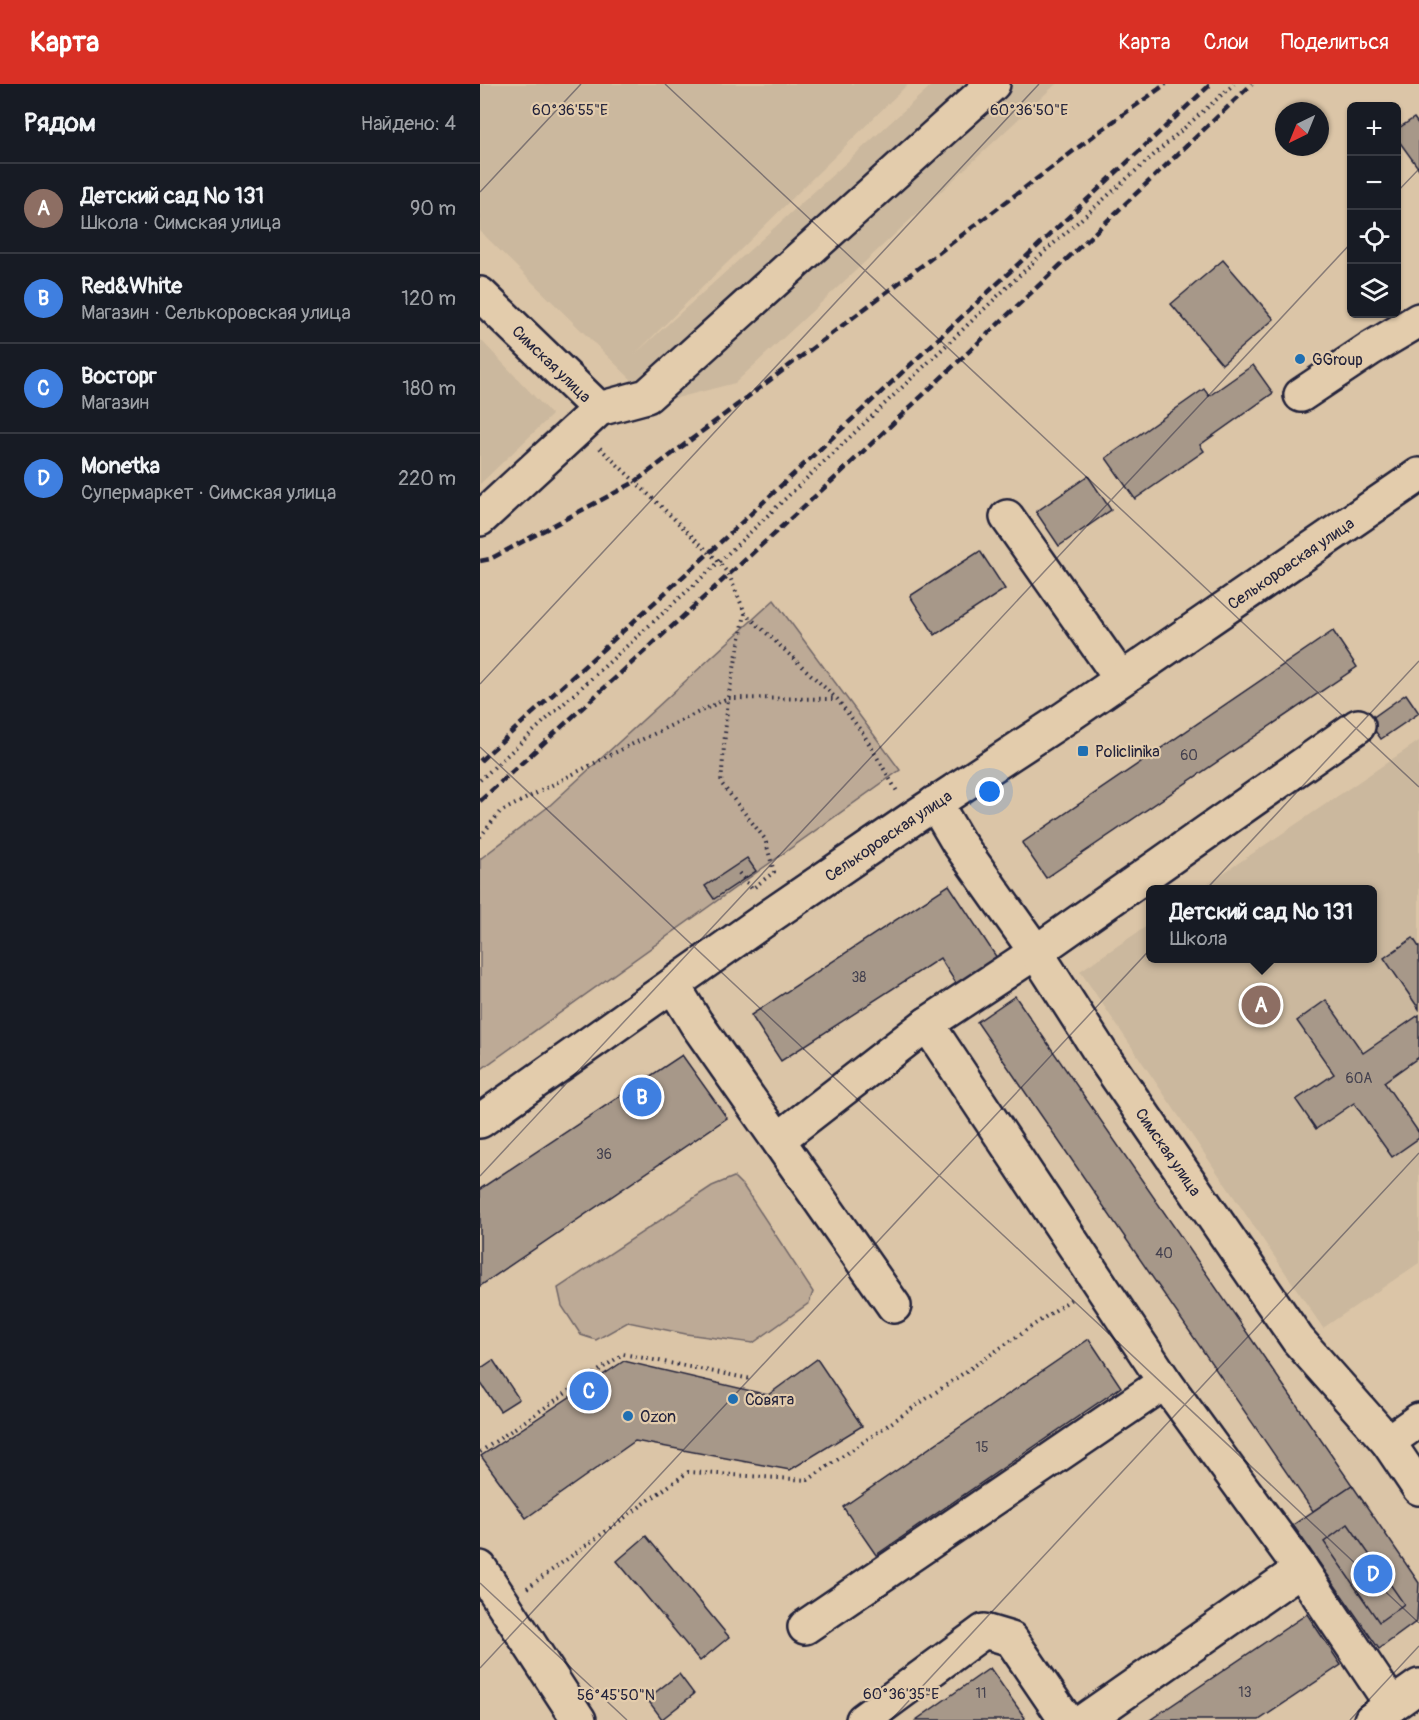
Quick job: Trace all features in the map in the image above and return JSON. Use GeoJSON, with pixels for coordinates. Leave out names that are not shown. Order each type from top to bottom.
{"type":"FeatureCollection","features":[{"type":"Feature","properties":{"kind":"main road"},"geometry":{"type":"LineString","coordinates":[[480,519],[588,418],[647,396],[993,84]]}},
{"type":"Feature","properties":{"kind":"main road","name":"Симская улица"},"geometry":{"type":"LineString","coordinates":[[480,294],[588,418]]}},
{"type":"Feature","properties":{"kind":"main road"},"geometry":{"type":"LineString","coordinates":[[1301,395],[1370,349],[1419,321]]}},
{"type":"Feature","properties":{"kind":"main road","name":"Селькоровская улица"},"geometry":{"type":"LineString","coordinates":[[480,1121],[924,810],[1121,679],[1419,475]]}},
{"type":"Feature","properties":{"kind":"main road"},"geometry":{"type":"LineString","coordinates":[[1006,517],[1121,679]]}},
{"type":"Feature","properties":{"kind":"main road"},"geometry":{"type":"LineString","coordinates":[[778,1139],[927,1024],[1036,952],[1358,726]]}},
{"type":"Feature","properties":{"kind":"main road","name":"Симская улица"},"geometry":{"type":"LineString","coordinates":[[924,810],[958,843],[1036,952],[1114,1047],[1298,1340],[1388,1442],[1419,1488]]}},
{"type":"Feature","properties":{"kind":"main road"},"geometry":{"type":"LineString","coordinates":[[673,985],[696,1023],[894,1306]]}},
{"type":"Feature","properties":{"kind":"main road"},"geometry":{"type":"LineString","coordinates":[[927,1024],[1165,1382],[1301,1569],[1382,1712],[1419,1686]]}},
{"type":"Feature","properties":{"kind":"main road"},"geometry":{"type":"LineString","coordinates":[[805,1627],[1165,1382]]}},
{"type":"Feature","properties":{"kind":"main road"},"geometry":{"type":"LineString","coordinates":[[1388,1442],[1419,1420]]}},
{"type":"Feature","properties":{"kind":"main road"},"geometry":{"type":"LineString","coordinates":[[480,1568],[579,1720]]}},
{"type":"Feature","properties":{"kind":"main road"},"geometry":{"type":"LineString","coordinates":[[1085,1720],[1301,1569]]}},
{"type":"Feature","properties":{"kind":"main road"},"geometry":{"type":"LineString","coordinates":[[862,1720],[984,1631],[1011,1639],[1066,1720]]}},
{"type":"Feature","properties":{"kind":"path"},"geometry":{"type":"LineString","coordinates":[[480,780],[719,562],[1044,252],[1234,84]]}},
{"type":"Feature","properties":{"kind":"path"},"geometry":{"type":"LineString","coordinates":[[588,418],[729,574],[745,613],[837,699],[924,810]]}},
{"type":"Feature","properties":{"kind":"path"},"geometry":{"type":"LineString","coordinates":[[740,873],[752,889],[774,872],[765,839],[721,783],[728,698],[745,613]]}},
{"type":"Feature","properties":{"kind":"path"},"geometry":{"type":"LineString","coordinates":[[480,837],[500,812],[728,698],[837,699]]}},
{"type":"Feature","properties":{"kind":"path"},"geometry":{"type":"LineString","coordinates":[[504,1605],[688,1472],[808,1480],[1098,1281]]}},
{"type":"Feature","properties":{"kind":"path"},"geometry":{"type":"LineString","coordinates":[[480,1452],[623,1354],[751,1379]]}},
{"type":"Feature","properties":{"kind":"shaded area"},"geometry":{"type":"Polygon","coordinates":[[[480,84],[908,84],[635,354],[933,84],[1056,84],[735,383],[669,400],[654,378],[642,390],[480,231],[480,84]]]}},
{"type":"Feature","properties":{"kind":"shaded area"},"geometry":{"type":"Polygon","coordinates":[[[480,339],[552,415],[480,484],[480,339]]]}},
{"type":"Feature","properties":{"kind":"shaded area"},"geometry":{"type":"Polygon","coordinates":[[[774,600],[900,770],[480,1070],[480,859],[548,807],[774,600]]]}},
{"type":"Feature","properties":{"kind":"shaded area"},"geometry":{"type":"Polygon","coordinates":[[[1419,741],[1419,1263],[1323,1328],[1080,971],[1146,927],[1146,963],[1377,963],[1377,885],[1206,885],[1419,741]]]}},
{"type":"Feature","properties":{"kind":"shaded area"},"geometry":{"type":"Polygon","coordinates":[[[734,1177],[744,1187],[813,1292],[809,1303],[753,1343],[686,1334],[628,1322],[596,1340],[581,1335],[562,1306],[558,1288],[712,1186],[734,1177]]]}},
{"type":"Feature","properties":{"kind":"building"},"geometry":{"type":"Polygon","coordinates":[[[1414,118],[1419,125],[1419,169],[1401,144],[1401,127],[1414,118]]]}},
{"type":"Feature","properties":{"kind":"building"},"geometry":{"type":"Polygon","coordinates":[[[1223,260],[1274,319],[1222,364],[1171,304],[1223,260]]]}},
{"type":"Feature","properties":{"kind":"building"},"geometry":{"type":"Polygon","coordinates":[[[1253,365],[1273,393],[1200,445],[1204,451],[1135,499],[1106,458],[1204,389],[1209,396],[1253,365]]]}},
{"type":"Feature","properties":{"kind":"building"},"geometry":{"type":"Polygon","coordinates":[[[1088,476],[1111,510],[1059,546],[1036,512],[1088,476]]]}},
{"type":"Feature","properties":{"kind":"building"},"geometry":{"type":"Polygon","coordinates":[[[980,551],[1005,589],[935,635],[910,596],[980,551]]]}},
{"type":"Feature","properties":{"kind":"building"},"geometry":{"type":"Polygon","coordinates":[[[1333,631],[1357,667],[1046,878],[1022,843],[1333,631]]]}},
{"type":"Feature","properties":{"kind":"building"},"geometry":{"type":"Polygon","coordinates":[[[1406,694],[1419,713],[1381,739],[1368,721],[1406,694]]]}},
{"type":"Feature","properties":{"kind":"building"},"geometry":{"type":"Polygon","coordinates":[[[747,858],[756,871],[714,899],[705,886],[747,858]]]}},
{"type":"Feature","properties":{"kind":"building"},"geometry":{"type":"Polygon","coordinates":[[[949,885],[1001,964],[961,991],[940,958],[781,1061],[751,1015],[949,885]]]}},
{"type":"Feature","properties":{"kind":"building"},"geometry":{"type":"Polygon","coordinates":[[[1413,938],[1419,947],[1419,1009],[1384,958],[1413,938]]]}},
{"type":"Feature","properties":{"kind":"building"},"geometry":{"type":"Polygon","coordinates":[[[1015,996],[1352,1485],[1313,1511],[977,1022],[1015,996]]]}},
{"type":"Feature","properties":{"kind":"building"},"geometry":{"type":"Polygon","coordinates":[[[1326,1000],[1363,1053],[1419,1015],[1419,1057],[1384,1082],[1419,1133],[1419,1138],[1392,1157],[1354,1103],[1316,1129],[1296,1100],[1334,1074],[1297,1021],[1326,1000]]]}},
{"type":"Feature","properties":{"kind":"building"},"geometry":{"type":"Polygon","coordinates":[[[682,1055],[727,1118],[480,1286],[480,1189],[682,1055]]]}},
{"type":"Feature","properties":{"kind":"building"},"geometry":{"type":"Polygon","coordinates":[[[1089,1339],[1121,1387],[876,1555],[843,1507],[1089,1339]]]}},
{"type":"Feature","properties":{"kind":"building"},"geometry":{"type":"Polygon","coordinates":[[[817,1359],[862,1426],[790,1470],[635,1441],[526,1518],[481,1456],[624,1361],[768,1395],[817,1359]]]}},
{"type":"Feature","properties":{"kind":"building"},"geometry":{"type":"Polygon","coordinates":[[[493,1360],[519,1399],[500,1411],[480,1382],[480,1369],[493,1360]]]}},
{"type":"Feature","properties":{"kind":"building"},"geometry":{"type":"Polygon","coordinates":[[[1352,1485],[1419,1583],[1417,1621],[1379,1649],[1293,1525],[1352,1485]]]}},
{"type":"Feature","properties":{"kind":"building"},"geometry":{"type":"Polygon","coordinates":[[[1348,1524],[1404,1604],[1379,1622],[1324,1542],[1348,1524]]]}},
{"type":"Feature","properties":{"kind":"building"},"geometry":{"type":"Polygon","coordinates":[[[646,1536],[729,1637],[700,1661],[617,1561],[646,1536]]]}},
{"type":"Feature","properties":{"kind":"building"},"geometry":{"type":"Polygon","coordinates":[[[1307,1614],[1341,1665],[1259,1720],[1150,1720],[1307,1614]]]}},
{"type":"Feature","properties":{"kind":"building"},"geometry":{"type":"Polygon","coordinates":[[[990,1668],[1025,1718],[1023,1720],[916,1720],[990,1668]]]}},
{"type":"Feature","properties":{"kind":"building"},"geometry":{"type":"Polygon","coordinates":[[[679,1674],[694,1694],[662,1719],[647,1699],[679,1674]]]}},
{"type":"Feature","properties":{"kind":"railway"},"geometry":{"type":"LineString","coordinates":[[480,561],[490,559],[635,482],[1100,131],[1166,84]]}},
{"type":"Feature","properties":{"kind":"railway"},"geometry":{"type":"LineString","coordinates":[[480,761],[710,552],[1211,84]]}},
{"type":"Feature","properties":{"kind":"railway"},"geometry":{"type":"LineString","coordinates":[[480,801],[834,479],[1252,84]]}},
{"type":"Feature","properties":{"kind":"place","name":"GGroup"},"geometry":{"type":"Point","coordinates":[1300,359]}},
{"type":"Feature","properties":{"kind":"place","name":"Policlinika"},"geometry":{"type":"Point","coordinates":[1083,751]}},
{"type":"Feature","properties":{"kind":"place","name":"Детский сад № 131"},"geometry":{"type":"Point","coordinates":[1261,1005]}},
{"type":"Feature","properties":{"kind":"place","name":"Red&White"},"geometry":{"type":"Point","coordinates":[642,1097]}},
{"type":"Feature","properties":{"kind":"place","name":"Восторг"},"geometry":{"type":"Point","coordinates":[589,1391]}},
{"type":"Feature","properties":{"kind":"place","name":"Совята"},"geometry":{"type":"Point","coordinates":[733,1399]}},
{"type":"Feature","properties":{"kind":"place","name":"Ozon"},"geometry":{"type":"Point","coordinates":[628,1416]}},
{"type":"Feature","properties":{"kind":"place","name":"Monetka"},"geometry":{"type":"Point","coordinates":[1373,1574]}}]}
